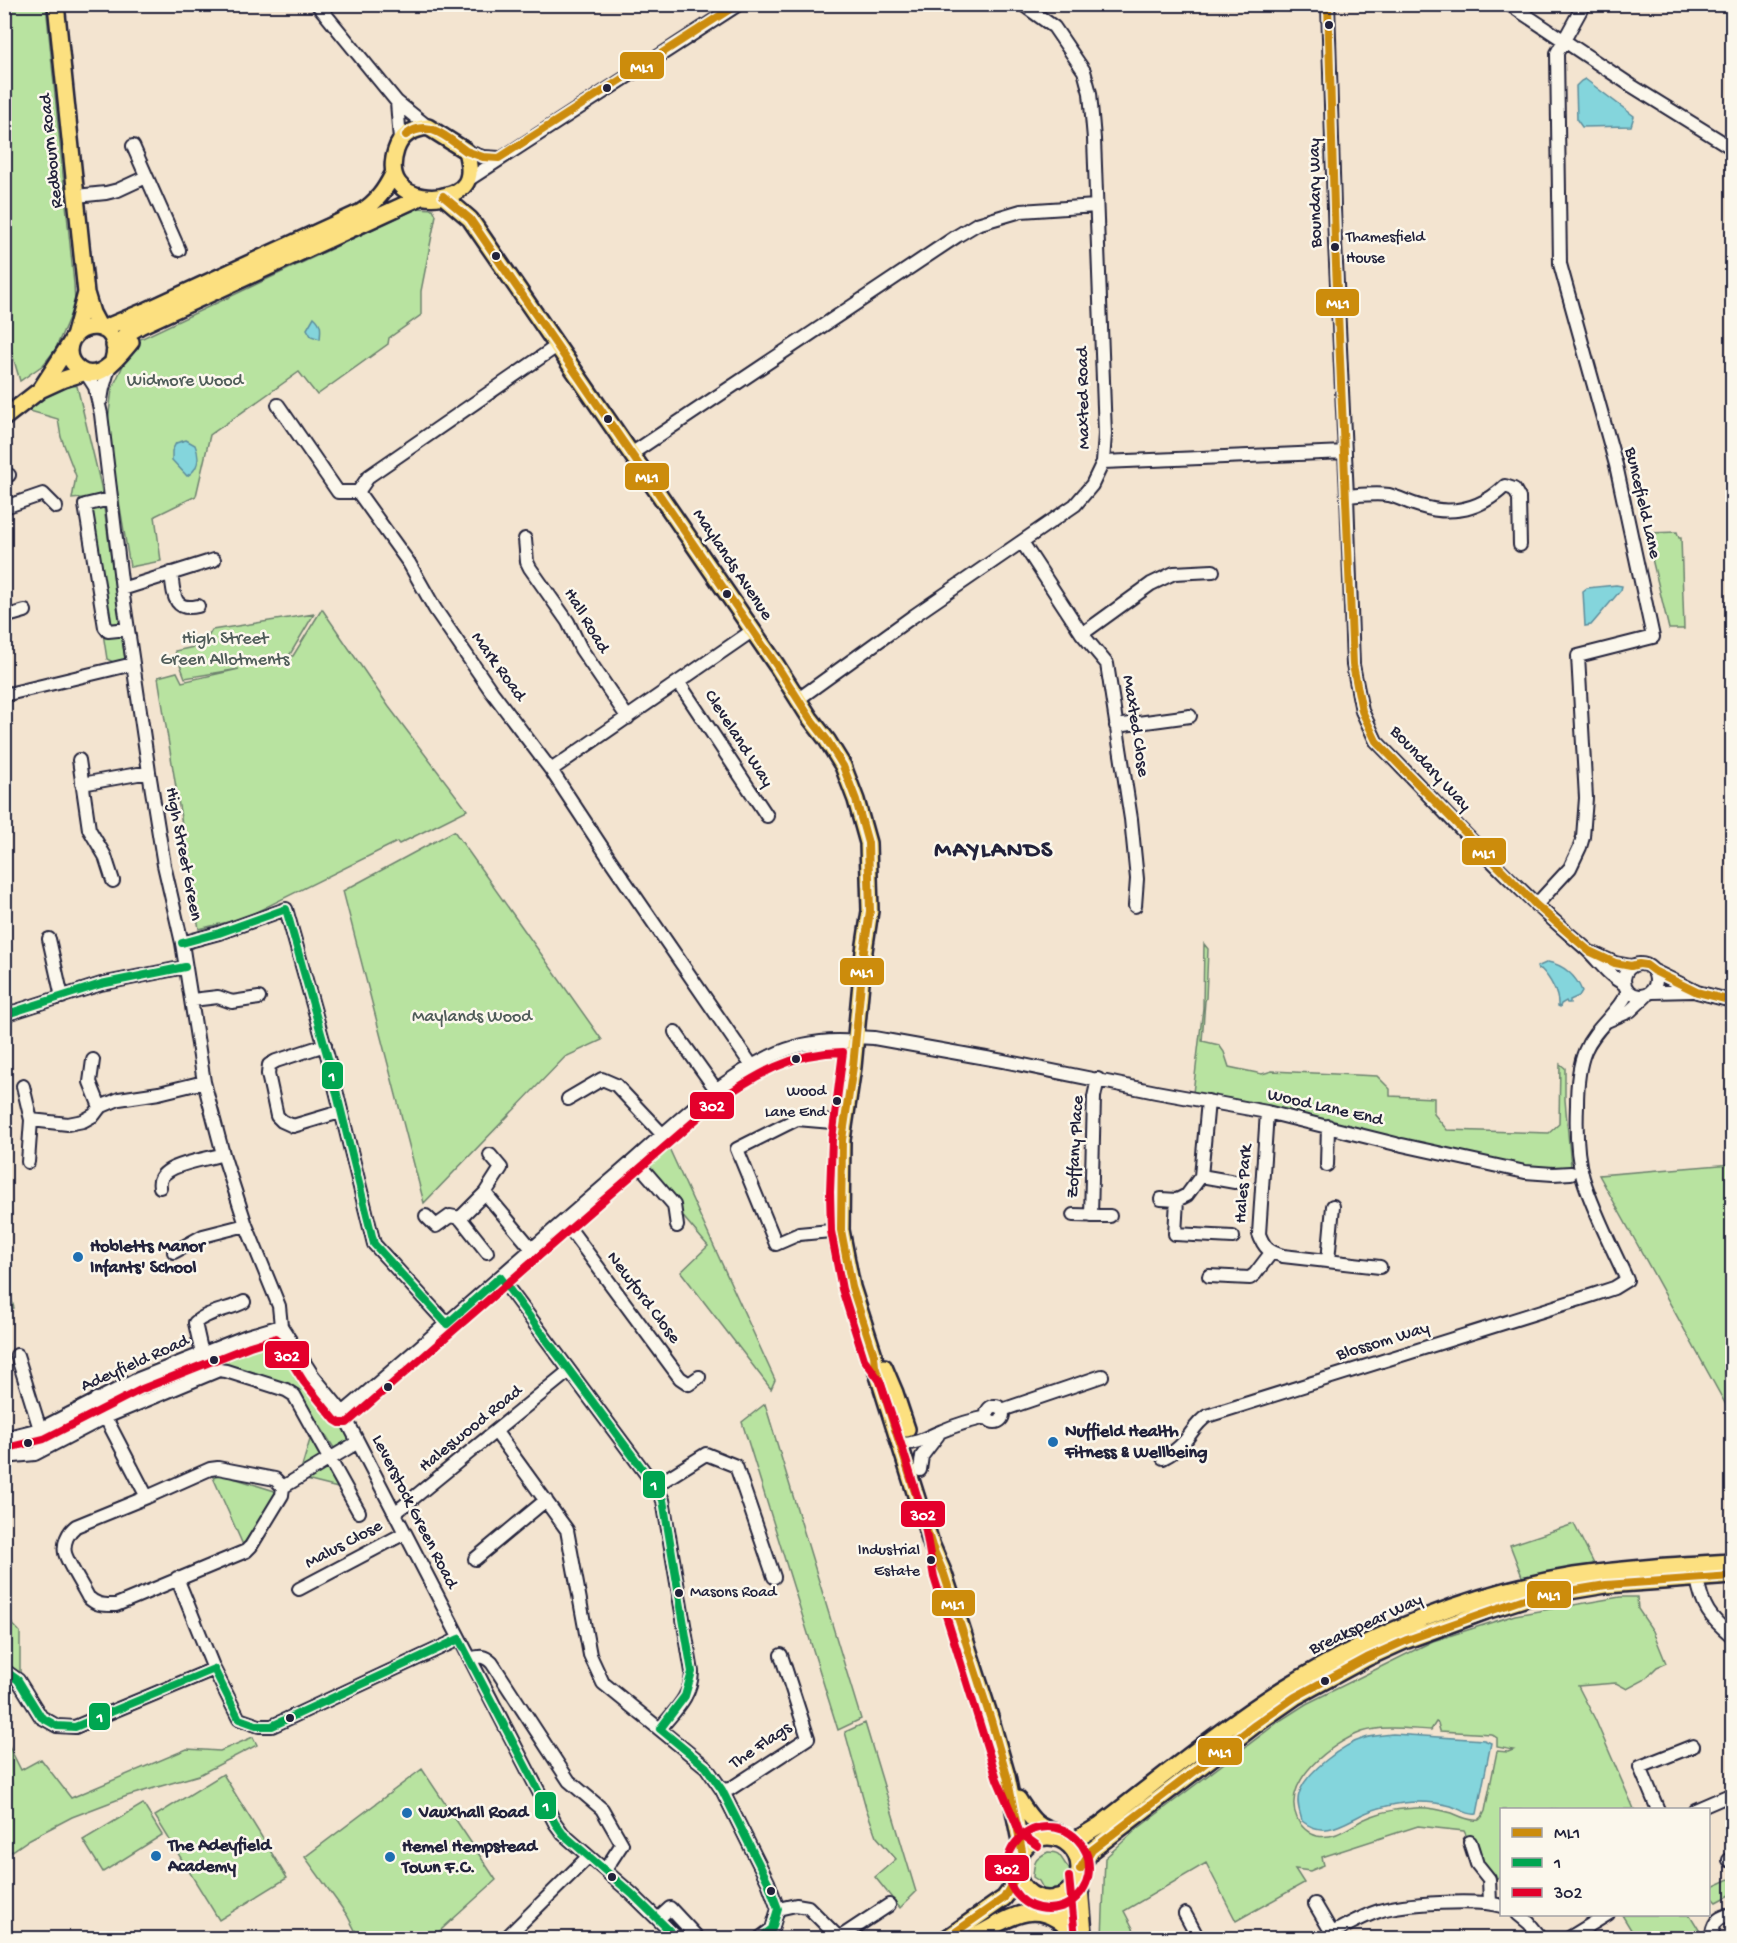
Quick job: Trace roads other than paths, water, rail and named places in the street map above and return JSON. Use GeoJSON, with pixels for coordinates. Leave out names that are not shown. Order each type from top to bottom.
{"type":"FeatureCollection","features":[{"type":"Feature","properties":{"kind":"main road","name":"Redbourn Road"},"geometry":{"type":"LineString","coordinates":[[56,4],[86,293],[92,313],[101,328]]}},
{"type":"Feature","properties":{"kind":"main road"},"geometry":{"type":"LineString","coordinates":[[4,409],[40,390],[80,374],[99,372],[132,331],[421,197],[455,193],[466,183],[470,165],[466,151],[428,127],[406,134],[400,140],[394,156],[393,174],[383,193],[371,206],[145,311],[101,328],[86,329],[73,339],[40,390]]}},
{"type":"Feature","properties":{"kind":"main road"},"geometry":{"type":"LineString","coordinates":[[393,174],[403,190],[421,197]]}},
{"type":"Feature","properties":{"kind":"main road","name":"Maylands Avenue"},"geometry":{"type":"LineString","coordinates":[[466,183],[470,219]]}},
{"type":"Feature","properties":{"kind":"main road","name":"Maylands Avenue"},"geometry":{"type":"LineString","coordinates":[[443,196],[470,219],[777,666],[797,700],[843,766],[856,800],[868,843],[870,911],[853,1067],[844,1123],[841,1230],[852,1287],[874,1355],[875,1366],[887,1402],[920,1472],[933,1513],[944,1574]]}},
{"type":"Feature","properties":{"kind":"main road"},"geometry":{"type":"LineString","coordinates":[[81,238],[101,309],[123,317],[145,311]]}},
{"type":"Feature","properties":{"kind":"main road","name":"Redbourn Road"},"geometry":{"type":"LineString","coordinates":[[73,339],[86,293]]}},
{"type":"Feature","properties":{"kind":"main road"},"geometry":{"type":"LineString","coordinates":[[101,328],[110,334],[112,357]]}},
{"type":"Feature","properties":{"kind":"main road"},"geometry":{"type":"LineString","coordinates":[[73,339],[69,351],[74,366],[80,374]]}},
{"type":"Feature","properties":{"kind":"main road"},"geometry":{"type":"LineString","coordinates":[[4,418],[40,390],[71,358]]}},
{"type":"Feature","properties":{"kind":"main road","name":"Maylands Avenue"},"geometry":{"type":"LineString","coordinates":[[874,1355],[889,1376],[917,1496],[932,1546],[944,1574],[1007,1776],[1022,1851]]}},
{"type":"Feature","properties":{"kind":"main road"},"geometry":{"type":"LineString","coordinates":[[887,1402],[889,1376]]}},
{"type":"Feature","properties":{"kind":"main road"},"geometry":{"type":"LineString","coordinates":[[917,1496],[921,1493],[920,1472]]}},
{"type":"Feature","properties":{"kind":"main road","name":"Breakspear Way"},"geometry":{"type":"LineString","coordinates":[[1064,1841],[1077,1839],[1100,1825],[1286,1687],[1328,1663],[1401,1628],[1479,1599],[1523,1586],[1563,1578],[1657,1566],[1732,1562]]}},
{"type":"Feature","properties":{"kind":"main road","name":"Breakspear Way"},"geometry":{"type":"LineString","coordinates":[[1079,1873],[1092,1850],[1255,1725],[1295,1697],[1367,1658],[1446,1625],[1527,1599],[1606,1585],[1732,1576]]}},
{"type":"Feature","properties":{"kind":"main road","name":"Maylands Avenue"},"geometry":{"type":"LineString","coordinates":[[1007,1776],[1029,1827],[1044,1837]]}},
{"type":"Feature","properties":{"kind":"main road"},"geometry":{"type":"LineString","coordinates":[[1018,1799],[1032,1820],[1044,1829],[1074,1833],[1100,1825]]}},
{"type":"Feature","properties":{"kind":"main road"},"geometry":{"type":"LineString","coordinates":[[947,1938],[1004,1898],[1018,1873],[1022,1851],[1030,1843],[1044,1837],[1064,1841],[1077,1858],[1082,1937]]}},
{"type":"Feature","properties":{"kind":"main road"},"geometry":{"type":"LineString","coordinates":[[1018,1873],[1030,1893],[1050,1898],[1070,1912],[1082,1937]]}},
{"type":"Feature","properties":{"kind":"main road"},"geometry":{"type":"LineString","coordinates":[[974,1937],[1020,1904],[1065,1894],[1073,1886],[1079,1873]]}},
{"type":"Feature","properties":{"kind":"main road"},"geometry":{"type":"LineString","coordinates":[[974,1937],[1014,1916],[1043,1912],[1082,1937]]}},
{"type":"Feature","properties":{"kind":"street"},"geometry":{"type":"LineString","coordinates":[[317,4],[397,102],[428,127]]}},
{"type":"Feature","properties":{"kind":"street"},"geometry":{"type":"LineString","coordinates":[[466,183],[499,158],[739,4]]}},
{"type":"Feature","properties":{"kind":"street","name":"Maxted Road"},"geometry":{"type":"LineString","coordinates":[[797,700],[912,617],[1075,505],[1092,485],[1103,462],[1105,434],[1094,139],[1090,93],[1084,70],[1054,27],[1022,4]]}},
{"type":"Feature","properties":{"kind":"street","name":"Boundary Way"},"geometry":{"type":"LineString","coordinates":[[1328,4],[1335,242],[1353,664],[1362,711],[1376,741],[1536,905],[1626,987]]}},
{"type":"Feature","properties":{"kind":"street"},"geometry":{"type":"LineString","coordinates":[[1509,4],[1632,86],[1732,148]]}},
{"type":"Feature","properties":{"kind":"street"},"geometry":{"type":"LineString","coordinates":[[1564,41],[1584,4]]}},
{"type":"Feature","properties":{"kind":"street","name":"Buncefield Lane"},"geometry":{"type":"LineString","coordinates":[[1536,905],[1570,868],[1583,837],[1586,798],[1578,656],[1653,637],[1616,465],[1560,264],[1557,53],[1564,41]]}},
{"type":"Feature","properties":{"kind":"street"},"geometry":{"type":"LineString","coordinates":[[397,102],[400,140]]}},
{"type":"Feature","properties":{"kind":"street"},"geometry":{"type":"LineString","coordinates":[[133,146],[179,250]]}},
{"type":"Feature","properties":{"kind":"street"},"geometry":{"type":"LineString","coordinates":[[466,151],[483,157],[499,158]]}},
{"type":"Feature","properties":{"kind":"street"},"geometry":{"type":"LineString","coordinates":[[76,196],[106,193],[146,177]]}},
{"type":"Feature","properties":{"kind":"street"},"geometry":{"type":"LineString","coordinates":[[631,454],[941,246],[978,224],[1021,211],[1096,206]]}},
{"type":"Feature","properties":{"kind":"street"},"geometry":{"type":"LineString","coordinates":[[278,405],[338,492],[358,492],[369,476],[557,346]]}},
{"type":"Feature","properties":{"kind":"street","name":"High Street Green"},"geometry":{"type":"LineString","coordinates":[[101,414],[102,388],[112,357]]}},
{"type":"Feature","properties":{"kind":"street","name":"High Street Green"},"geometry":{"type":"LineString","coordinates":[[80,374],[94,387],[101,414],[122,589],[149,772],[164,865],[182,943],[204,1082],[223,1154],[246,1225],[279,1306],[281,1326]]}},
{"type":"Feature","properties":{"kind":"street","name":"High Street Green"},"geometry":{"type":"LineString","coordinates":[[80,374],[83,385],[90,394],[104,439]]}},
{"type":"Feature","properties":{"kind":"street"},"geometry":{"type":"LineString","coordinates":[[1103,462],[1345,452]]}},
{"type":"Feature","properties":{"kind":"street"},"geometry":{"type":"LineString","coordinates":[[1347,496],[1386,495],[1422,507],[1452,512],[1480,503],[1505,486],[1514,489],[1519,498],[1520,545]]}},
{"type":"Feature","properties":{"kind":"street","name":"Mark Road"},"geometry":{"type":"LineString","coordinates":[[358,492],[409,563],[439,615],[492,692],[551,770],[687,974],[752,1066]]}},
{"type":"Feature","properties":{"kind":"street"},"geometry":{"type":"LineString","coordinates":[[5,507],[43,494],[56,507]]}},
{"type":"Feature","properties":{"kind":"street"},"geometry":{"type":"LineString","coordinates":[[110,499],[85,505],[105,627],[108,631],[128,629]]}},
{"type":"Feature","properties":{"kind":"street","name":"Hall Road"},"geometry":{"type":"LineString","coordinates":[[525,539],[527,562],[530,568],[568,622],[581,650],[627,718]]}},
{"type":"Feature","properties":{"kind":"street","name":"Maxted Close"},"geometry":{"type":"LineString","coordinates":[[1022,542],[1082,634],[1107,664],[1131,819],[1137,879],[1135,906]]}},
{"type":"Feature","properties":{"kind":"street"},"geometry":{"type":"LineString","coordinates":[[122,589],[214,560]]}},
{"type":"Feature","properties":{"kind":"street"},"geometry":{"type":"LineString","coordinates":[[1082,634],[1151,584],[1174,573],[1213,571]]}},
{"type":"Feature","properties":{"kind":"street"},"geometry":{"type":"LineString","coordinates":[[171,573],[178,604],[185,608],[198,606]]}},
{"type":"Feature","properties":{"kind":"street"},"geometry":{"type":"LineString","coordinates":[[4,617],[25,611]]}},
{"type":"Feature","properties":{"kind":"street"},"geometry":{"type":"LineString","coordinates":[[551,770],[752,631]]}},
{"type":"Feature","properties":{"kind":"street"},"geometry":{"type":"LineString","coordinates":[[4,695],[133,664]]}},
{"type":"Feature","properties":{"kind":"street","name":"Cleveland Way"},"geometry":{"type":"LineString","coordinates":[[679,683],[767,816]]}},
{"type":"Feature","properties":{"kind":"street"},"geometry":{"type":"LineString","coordinates":[[1116,726],[1190,716]]}},
{"type":"Feature","properties":{"kind":"street"},"geometry":{"type":"LineString","coordinates":[[79,760],[89,829],[105,855],[113,882]]}},
{"type":"Feature","properties":{"kind":"street"},"geometry":{"type":"LineString","coordinates":[[82,784],[149,772]]}},
{"type":"Feature","properties":{"kind":"street"},"geometry":{"type":"LineString","coordinates":[[182,943],[219,933],[286,909],[325,1045],[374,1244],[447,1324]]}},
{"type":"Feature","properties":{"kind":"street"},"geometry":{"type":"LineString","coordinates":[[49,939],[62,997]]}},
{"type":"Feature","properties":{"kind":"street","name":"Boundary Way"},"geometry":{"type":"LineString","coordinates":[[1589,951],[1615,963],[1631,966]]}},
{"type":"Feature","properties":{"kind":"street"},"geometry":{"type":"LineString","coordinates":[[1605,1022],[1624,1000],[1625,974],[1631,966],[1642,964],[1697,992],[1732,1001]]}},
{"type":"Feature","properties":{"kind":"street"},"geometry":{"type":"LineString","coordinates":[[4,1016],[101,984],[185,967]]}},
{"type":"Feature","properties":{"kind":"street"},"geometry":{"type":"LineString","coordinates":[[1605,1022],[1630,1011],[1649,994],[1656,984],[1654,971]]}},
{"type":"Feature","properties":{"kind":"street"},"geometry":{"type":"LineString","coordinates":[[1626,987],[1639,997],[1649,994],[1697,992]]}},
{"type":"Feature","properties":{"kind":"street"},"geometry":{"type":"LineString","coordinates":[[192,1000],[218,997],[232,1002],[259,998]]}},
{"type":"Feature","properties":{"kind":"street","name":"Blossom Way"},"geometry":{"type":"LineString","coordinates":[[1163,1458],[1185,1442],[1197,1423],[1207,1416],[1614,1288],[1627,1280],[1592,1202],[1583,1178],[1577,1147],[1579,1071],[1590,1040],[1605,1022]]}},
{"type":"Feature","properties":{"kind":"street"},"geometry":{"type":"LineString","coordinates":[[675,1032],[717,1091]]}},
{"type":"Feature","properties":{"kind":"street","name":"Wood Lane End"},"geometry":{"type":"LineString","coordinates":[[343,1413],[635,1160],[674,1123],[752,1066],[794,1047],[874,1038],[1267,1112],[1525,1172],[1570,1173]]}},
{"type":"Feature","properties":{"kind":"street"},"geometry":{"type":"LineString","coordinates":[[325,1045],[269,1065],[268,1074],[277,1116],[293,1126],[340,1112]]}},
{"type":"Feature","properties":{"kind":"street"},"geometry":{"type":"LineString","coordinates":[[93,1060],[90,1082],[100,1107]]}},
{"type":"Feature","properties":{"kind":"street"},"geometry":{"type":"LineString","coordinates":[[568,1099],[602,1079],[616,1084],[663,1134]]}},
{"type":"Feature","properties":{"kind":"street","name":"Zoffany Place"},"geometry":{"type":"LineString","coordinates":[[1091,1216],[1094,1097],[1098,1079]]}},
{"type":"Feature","properties":{"kind":"street"},"geometry":{"type":"LineString","coordinates":[[31,1120],[68,1124],[83,1121],[94,1115],[100,1107],[119,1099],[159,1093],[204,1082]]}},
{"type":"Feature","properties":{"kind":"street"},"geometry":{"type":"LineString","coordinates":[[23,1086],[31,1120],[28,1162]]}},
{"type":"Feature","properties":{"kind":"street"},"geometry":{"type":"LineString","coordinates":[[1161,1199],[1177,1200],[1187,1195],[1202,1176],[1208,1101]]}},
{"type":"Feature","properties":{"kind":"street","name":"Hales Park"},"geometry":{"type":"LineString","coordinates":[[1267,1112],[1259,1234],[1263,1245],[1271,1253]]}},
{"type":"Feature","properties":{"kind":"street"},"geometry":{"type":"LineString","coordinates":[[841,1230],[800,1234],[776,1244],[737,1149],[797,1119],[844,1123]]}},
{"type":"Feature","properties":{"kind":"street"},"geometry":{"type":"LineString","coordinates":[[1327,1164],[1328,1126]]}},
{"type":"Feature","properties":{"kind":"street"},"geometry":{"type":"LineString","coordinates":[[160,1187],[163,1173],[178,1166],[223,1154]]}},
{"type":"Feature","properties":{"kind":"street"},"geometry":{"type":"LineString","coordinates":[[460,1218],[485,1193],[501,1168],[490,1155]]}},
{"type":"Feature","properties":{"kind":"street"},"geometry":{"type":"LineString","coordinates":[[635,1160],[674,1205],[676,1227]]}},
{"type":"Feature","properties":{"kind":"street"},"geometry":{"type":"LineString","coordinates":[[1202,1176],[1235,1182]]}},
{"type":"Feature","properties":{"kind":"street"},"geometry":{"type":"LineString","coordinates":[[485,1193],[532,1250]]}},
{"type":"Feature","properties":{"kind":"street"},"geometry":{"type":"LineString","coordinates":[[1177,1200],[1175,1234],[1233,1237]]}},
{"type":"Feature","properties":{"kind":"street"},"geometry":{"type":"LineString","coordinates":[[1328,1260],[1333,1206]]}},
{"type":"Feature","properties":{"kind":"street","name":"Zoffany Place"},"geometry":{"type":"LineString","coordinates":[[1073,1215],[1110,1216]]}},
{"type":"Feature","properties":{"kind":"street"},"geometry":{"type":"LineString","coordinates":[[426,1216],[436,1226],[450,1216],[460,1218],[487,1252]]}},
{"type":"Feature","properties":{"kind":"street","name":"Newford Close"},"geometry":{"type":"LineString","coordinates":[[564,1221],[680,1378],[689,1384],[699,1377]]}},
{"type":"Feature","properties":{"kind":"street"},"geometry":{"type":"LineString","coordinates":[[174,1252],[203,1236],[246,1225]]}},
{"type":"Feature","properties":{"kind":"street"},"geometry":{"type":"LineString","coordinates":[[1209,1276],[1250,1278],[1271,1253],[1380,1267]]}},
{"type":"Feature","properties":{"kind":"street"},"geometry":{"type":"LineString","coordinates":[[500,1277],[655,1486],[663,1500],[692,1672],[692,1685],[685,1698],[660,1729]]}},
{"type":"Feature","properties":{"kind":"street"},"geometry":{"type":"LineString","coordinates":[[202,1353],[195,1323],[202,1317],[233,1308],[244,1302]]}},
{"type":"Feature","properties":{"kind":"street","name":"Adeyfield Road"},"geometry":{"type":"LineString","coordinates":[[4,1438],[40,1429],[138,1379],[247,1336],[281,1326]]}},
{"type":"Feature","properties":{"kind":"street","name":"Leverstock Green Road"},"geometry":{"type":"LineString","coordinates":[[281,1326],[314,1376],[343,1413],[555,1823],[563,1834],[677,1938]]}},
{"type":"Feature","properties":{"kind":"street"},"geometry":{"type":"LineString","coordinates":[[17,1355],[40,1429]]}},
{"type":"Feature","properties":{"kind":"street"},"geometry":{"type":"LineString","coordinates":[[4,1457],[35,1454],[106,1417],[219,1370],[226,1371],[286,1390],[294,1395],[359,1512]]}},
{"type":"Feature","properties":{"kind":"street","name":"Haleswood Road"},"geometry":{"type":"LineString","coordinates":[[395,1513],[569,1371]]}},
{"type":"Feature","properties":{"kind":"street"},"geometry":{"type":"LineString","coordinates":[[905,1441],[988,1417],[991,1407],[997,1406],[1002,1410],[1102,1376]]}},
{"type":"Feature","properties":{"kind":"street"},"geometry":{"type":"LineString","coordinates":[[96,1399],[147,1497]]}},
{"type":"Feature","properties":{"kind":"street"},"geometry":{"type":"LineString","coordinates":[[920,1472],[922,1456],[940,1431]]}},
{"type":"Feature","properties":{"kind":"street"},"geometry":{"type":"LineString","coordinates":[[496,1432],[567,1530],[590,1655],[603,1683],[706,1767],[722,1790],[768,1882],[778,1909],[772,1929],[760,1938]]}},
{"type":"Feature","properties":{"kind":"street"},"geometry":{"type":"LineString","coordinates":[[282,1486],[358,1442]]}},
{"type":"Feature","properties":{"kind":"street"},"geometry":{"type":"LineString","coordinates":[[655,1486],[706,1454],[736,1466],[774,1577]]}},
{"type":"Feature","properties":{"kind":"street"},"geometry":{"type":"LineString","coordinates":[[218,1468],[275,1479],[282,1486],[282,1495],[246,1551],[116,1605],[94,1603],[88,1597],[65,1552],[66,1540],[70,1531],[76,1526],[147,1497],[210,1469],[218,1468]]}},
{"type":"Feature","properties":{"kind":"street"},"geometry":{"type":"LineString","coordinates":[[475,1559],[546,1500]]}},
{"type":"Feature","properties":{"kind":"street","name":"Malus Close"},"geometry":{"type":"LineString","coordinates":[[299,1589],[405,1533]]}},
{"type":"Feature","properties":{"kind":"street"},"geometry":{"type":"LineString","coordinates":[[177,1578],[214,1669],[239,1719],[259,1726],[272,1726],[459,1639]]}},
{"type":"Feature","properties":{"kind":"street"},"geometry":{"type":"LineString","coordinates":[[1697,1578],[1705,1608],[1732,1636]]}},
{"type":"Feature","properties":{"kind":"street","name":"The Flags"},"geometry":{"type":"LineString","coordinates":[[722,1790],[730,1789],[808,1738],[781,1655]]}},
{"type":"Feature","properties":{"kind":"street"},"geometry":{"type":"LineString","coordinates":[[470,1659],[481,1656],[492,1663],[569,1781],[602,1809],[622,1844],[605,1870]]}},
{"type":"Feature","properties":{"kind":"street"},"geometry":{"type":"LineString","coordinates":[[4,1670],[18,1680],[41,1717],[57,1726],[75,1727],[214,1669]]}},
{"type":"Feature","properties":{"kind":"street"},"geometry":{"type":"LineString","coordinates":[[1658,1808],[1640,1767],[1693,1746]]}},
{"type":"Feature","properties":{"kind":"street"},"geometry":{"type":"LineString","coordinates":[[1697,1808],[1732,1794]]}},
{"type":"Feature","properties":{"kind":"street"},"geometry":{"type":"LineString","coordinates":[[1316,1904],[1334,1936],[1364,1917],[1390,1908],[1496,1904],[1489,1880],[1477,1864],[1470,1842]]}},
{"type":"Feature","properties":{"kind":"street"},"geometry":{"type":"LineString","coordinates":[[506,1938],[588,1857]]}},
{"type":"Feature","properties":{"kind":"street"},"geometry":{"type":"LineString","coordinates":[[778,1909],[796,1905],[808,1907],[839,1938],[890,1905]]}},
{"type":"Feature","properties":{"kind":"street"},"geometry":{"type":"LineString","coordinates":[[658,1919],[670,1908],[698,1938]]}},
{"type":"Feature","properties":{"kind":"street"},"geometry":{"type":"LineString","coordinates":[[1185,1914],[1198,1938]]}},
{"type":"Feature","properties":{"kind":"street"},"geometry":{"type":"LineString","coordinates":[[1715,1938],[1712,1933],[1713,1925],[1720,1917],[1732,1914]]}},
{"type":"Feature","properties":{"kind":"street"},"geometry":{"type":"LineString","coordinates":[[1520,1916],[1541,1938]]}},
{"type":"Feature","properties":{"kind":"street"},"geometry":{"type":"LineString","coordinates":[[1569,1938],[1605,1916]]}},
{"type":"Feature","properties":{"kind":"water"},"geometry":{"type":"Polygon","coordinates":[[[1585,79],[1634,116],[1631,126],[1582,127],[1577,120],[1576,86],[1585,79]]]}},
{"type":"Feature","properties":{"kind":"water"},"geometry":{"type":"Polygon","coordinates":[[[314,317],[320,327],[320,339],[311,336],[307,329],[314,317]]]}},
{"type":"Feature","properties":{"kind":"water"},"geometry":{"type":"Polygon","coordinates":[[[186,440],[195,445],[198,454],[194,470],[187,476],[172,460],[172,451],[176,443],[186,440]]]}},
{"type":"Feature","properties":{"kind":"water"},"geometry":{"type":"Polygon","coordinates":[[[1622,586],[1621,590],[1591,625],[1585,626],[1583,591],[1587,588],[1622,586]]]}},
{"type":"Feature","properties":{"kind":"water"},"geometry":{"type":"Polygon","coordinates":[[[1548,962],[1569,972],[1582,991],[1579,996],[1570,1000],[1570,1003],[1566,1001],[1560,1007],[1551,981],[1537,967],[1548,962]]]}},
{"type":"Feature","properties":{"kind":"water"},"geometry":{"type":"Polygon","coordinates":[[[1393,1734],[1484,1740],[1491,1743],[1477,1814],[1443,1804],[1411,1802],[1374,1810],[1332,1828],[1317,1829],[1302,1821],[1298,1797],[1303,1786],[1317,1768],[1356,1741],[1372,1736],[1393,1734]]]}},
{"type":"Feature","properties":{"kind":"place","name":"Thamesfield House"},"geometry":{"type":"Point","coordinates":[1335,247]}},
{"type":"Feature","properties":{"kind":"place","name":"Wood Lane End"},"geometry":{"type":"Point","coordinates":[837,1101]}},
{"type":"Feature","properties":{"kind":"place","name":"Hobletts Manor Infants' School"},"geometry":{"type":"Point","coordinates":[78,1257]}},
{"type":"Feature","properties":{"kind":"place","name":"Nuffield Health Fitness & Wellbeing"},"geometry":{"type":"Point","coordinates":[1053,1442]}},
{"type":"Feature","properties":{"kind":"place","name":"Industrial Estate"},"geometry":{"type":"Point","coordinates":[931,1560]}},
{"type":"Feature","properties":{"kind":"place","name":"Masons Road"},"geometry":{"type":"Point","coordinates":[679,1593]}},
{"type":"Feature","properties":{"kind":"place","name":"Vauxhall Road"},"geometry":{"type":"Point","coordinates":[407,1813]}},
{"type":"Feature","properties":{"kind":"place","name":"The Adeyfield Academy"},"geometry":{"type":"Point","coordinates":[156,1856]}},
{"type":"Feature","properties":{"kind":"place","name":"Hemel Hempstead Town F.C."},"geometry":{"type":"Point","coordinates":[390,1857]}},
{"type":"Feature","properties":{"kind":"district","name":"MAYLANDS"},"geometry":{"type":"Point","coordinates":[994,851]}},
{"type":"Feature","properties":{"kind":"park label","name":"Widmore Wood"},"geometry":{"type":"Point","coordinates":[185,381]}},
{"type":"Feature","properties":{"kind":"park label","name":"High Street Green Allotments"},"geometry":{"type":"Point","coordinates":[225,649]}},
{"type":"Feature","properties":{"kind":"park label","name":"Maylands Wood"},"geometry":{"type":"Point","coordinates":[472,1017]}}]}
